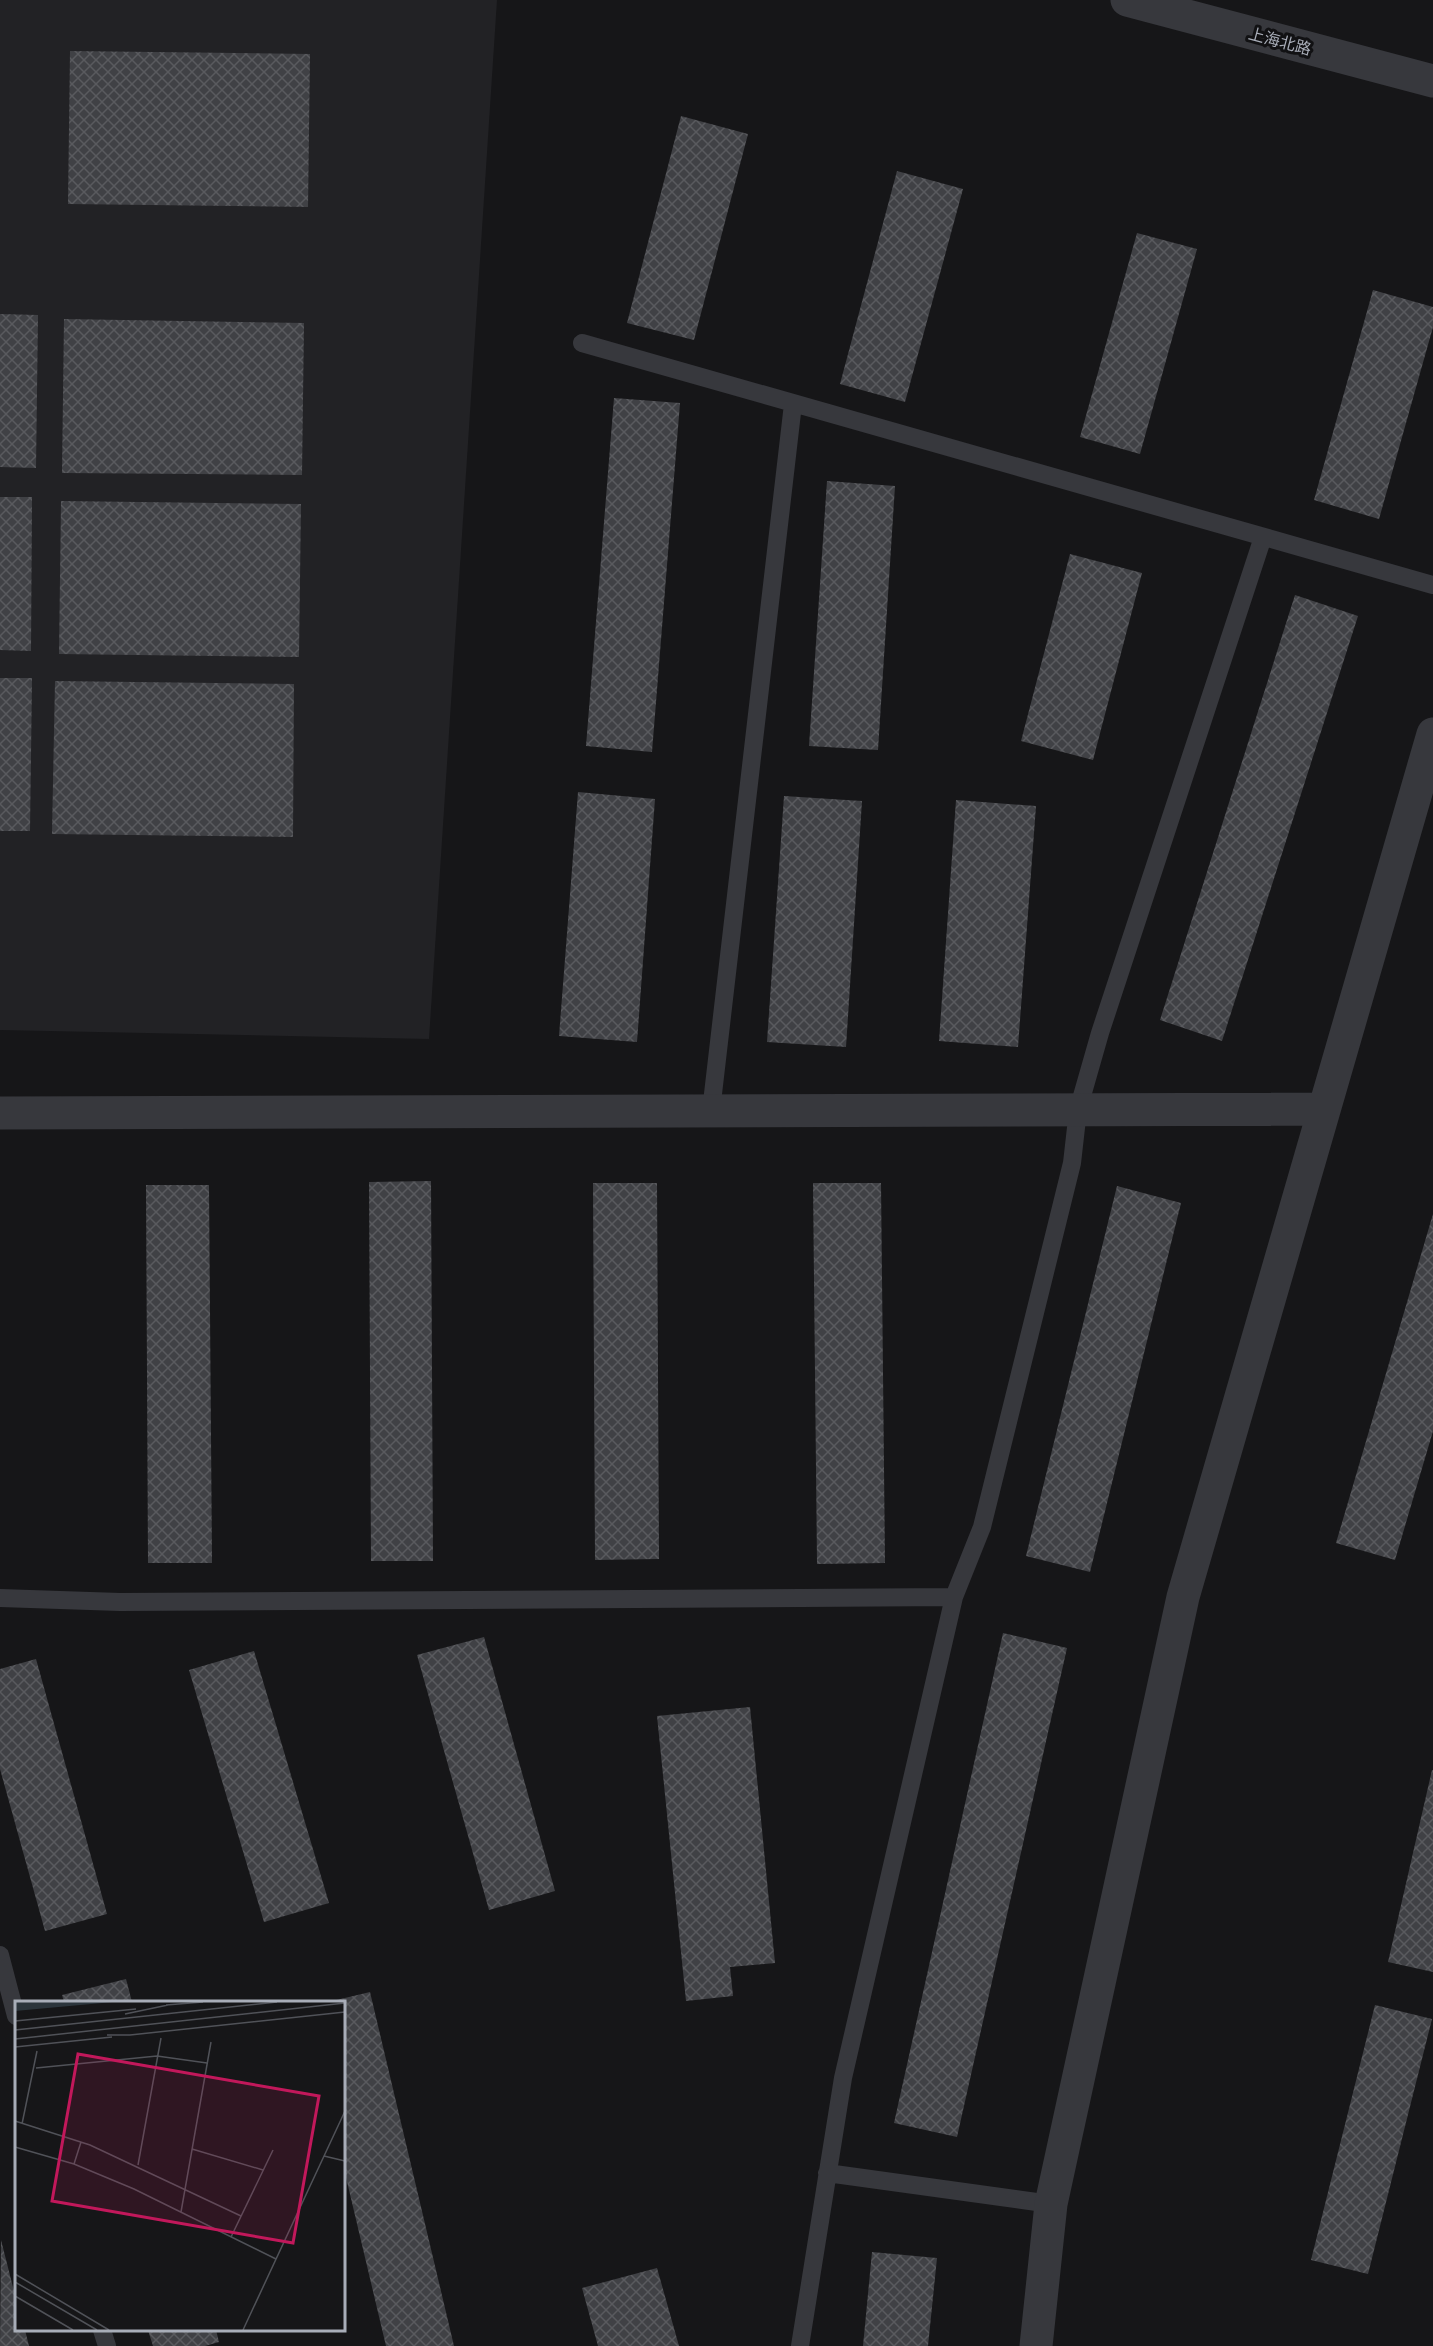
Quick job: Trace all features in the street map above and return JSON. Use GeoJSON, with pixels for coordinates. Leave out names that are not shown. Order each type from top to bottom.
{"type":"FeatureCollection","features":[{"type":"Feature","properties":{"kind":"street","name":"上海北路"},"geometry":{"type":"LineString","coordinates":[[1127,0],[1433,81]]}},
{"type":"Feature","properties":{"kind":"street"},"geometry":{"type":"LineString","coordinates":[[1036,2346],[1051,2204],[1183,1597],[1433,734]]}},
{"type":"Feature","properties":{"kind":"street"},"geometry":{"type":"LineString","coordinates":[[0,1113],[1324,1109]]}},
{"type":"Feature","properties":{"kind":"lane"},"geometry":{"type":"LineString","coordinates":[[582,343],[1433,585]]}},
{"type":"Feature","properties":{"kind":"lane"},"geometry":{"type":"LineString","coordinates":[[711,1110],[793,404]]}},
{"type":"Feature","properties":{"kind":"lane"},"geometry":{"type":"LineString","coordinates":[[800,2346],[843,2078],[954,1597],[982,1527],[1072,1163],[1078,1110],[1104,1022],[1263,537]]}},
{"type":"Feature","properties":{"kind":"lane"},"geometry":{"type":"LineString","coordinates":[[0,1598],[156,1602],[954,1597]]}},
{"type":"Feature","properties":{"kind":"lane"},"geometry":{"type":"LineString","coordinates":[[0,1955],[15,2012]]}},
{"type":"Feature","properties":{"kind":"lane"},"geometry":{"type":"LineString","coordinates":[[827,2173],[1051,2204]]}},
{"type":"Feature","properties":{"kind":"lane"},"geometry":{"type":"LineString","coordinates":[[102,2331],[107,2346]]}},
{"type":"Feature","properties":{"kind":"shaded area"},"geometry":{"type":"Polygon","coordinates":[[[0,0],[497,0],[429,1039],[0,1030],[0,0]]]}},
{"type":"Feature","properties":{"kind":"building"},"geometry":{"type":"Polygon","coordinates":[[[70,51],[310,54],[308,207],[68,204],[70,51]]]}},
{"type":"Feature","properties":{"kind":"building"},"geometry":{"type":"Polygon","coordinates":[[[681,116],[748,134],[694,340],[627,323],[681,116]]]}},
{"type":"Feature","properties":{"kind":"building"},"geometry":{"type":"Polygon","coordinates":[[[897,171],[963,189],[905,402],[840,384],[897,171]]]}},
{"type":"Feature","properties":{"kind":"building"},"geometry":{"type":"Polygon","coordinates":[[[1137,233],[1197,249],[1140,454],[1080,437],[1137,233]]]}},
{"type":"Feature","properties":{"kind":"building"},"geometry":{"type":"Polygon","coordinates":[[[1373,290],[1433,307],[1433,327],[1379,519],[1314,500],[1373,290]]]}},
{"type":"Feature","properties":{"kind":"building"},"geometry":{"type":"Polygon","coordinates":[[[0,314],[38,315],[36,468],[0,467],[0,314]]]}},
{"type":"Feature","properties":{"kind":"building"},"geometry":{"type":"Polygon","coordinates":[[[64,319],[304,323],[302,475],[62,473],[64,319]]]}},
{"type":"Feature","properties":{"kind":"building"},"geometry":{"type":"Polygon","coordinates":[[[614,398],[680,403],[652,752],[586,746],[614,398]]]}},
{"type":"Feature","properties":{"kind":"building"},"geometry":{"type":"Polygon","coordinates":[[[827,481],[895,486],[878,750],[809,746],[827,481]]]}},
{"type":"Feature","properties":{"kind":"building"},"geometry":{"type":"Polygon","coordinates":[[[0,497],[32,497],[31,651],[0,650],[0,497]]]}},
{"type":"Feature","properties":{"kind":"building"},"geometry":{"type":"Polygon","coordinates":[[[61,501],[301,504],[299,657],[59,654],[61,501]]]}},
{"type":"Feature","properties":{"kind":"building"},"geometry":{"type":"Polygon","coordinates":[[[1070,554],[1142,573],[1093,760],[1021,741],[1070,554]]]}},
{"type":"Feature","properties":{"kind":"building"},"geometry":{"type":"Polygon","coordinates":[[[1295,595],[1358,616],[1222,1041],[1160,1020],[1295,595]]]}},
{"type":"Feature","properties":{"kind":"building"},"geometry":{"type":"Polygon","coordinates":[[[0,678],[32,678],[30,831],[0,831],[0,678]]]}},
{"type":"Feature","properties":{"kind":"building"},"geometry":{"type":"Polygon","coordinates":[[[55,681],[294,684],[293,837],[52,834],[55,681]]]}},
{"type":"Feature","properties":{"kind":"building"},"geometry":{"type":"Polygon","coordinates":[[[578,792],[655,799],[637,1042],[559,1036],[578,792]]]}},
{"type":"Feature","properties":{"kind":"building"},"geometry":{"type":"Polygon","coordinates":[[[784,796],[862,801],[846,1047],[767,1042],[784,796]]]}},
{"type":"Feature","properties":{"kind":"building"},"geometry":{"type":"Polygon","coordinates":[[[956,800],[1036,806],[1018,1047],[939,1041],[956,800]]]}},
{"type":"Feature","properties":{"kind":"building"},"geometry":{"type":"Polygon","coordinates":[[[431,1181],[433,1561],[371,1561],[369,1182],[431,1181]]]}},
{"type":"Feature","properties":{"kind":"building"},"geometry":{"type":"Polygon","coordinates":[[[593,1183],[657,1183],[659,1559],[595,1560],[593,1183]]]}},
{"type":"Feature","properties":{"kind":"building"},"geometry":{"type":"Polygon","coordinates":[[[813,1183],[881,1183],[885,1563],[817,1564],[813,1183]]]}},
{"type":"Feature","properties":{"kind":"building"},"geometry":{"type":"Polygon","coordinates":[[[146,1185],[209,1185],[212,1563],[148,1563],[146,1185]]]}},
{"type":"Feature","properties":{"kind":"building"},"geometry":{"type":"Polygon","coordinates":[[[1117,1186],[1181,1203],[1090,1572],[1026,1556],[1117,1186]]]}},
{"type":"Feature","properties":{"kind":"building"},"geometry":{"type":"Polygon","coordinates":[[[1433,1214],[1433,1431],[1395,1560],[1336,1543],[1433,1214]]]}},
{"type":"Feature","properties":{"kind":"building"},"geometry":{"type":"Polygon","coordinates":[[[1003,1633],[1067,1648],[957,2137],[894,2123],[1003,1633]]]}},
{"type":"Feature","properties":{"kind":"building"},"geometry":{"type":"Polygon","coordinates":[[[484,1637],[555,1891],[489,1910],[417,1655],[484,1637]]]}},
{"type":"Feature","properties":{"kind":"building"},"geometry":{"type":"Polygon","coordinates":[[[254,1651],[329,1903],[264,1922],[189,1670],[254,1651]]]}},
{"type":"Feature","properties":{"kind":"building"},"geometry":{"type":"Polygon","coordinates":[[[36,1659],[107,1914],[45,1931],[0,1769],[0,1669],[36,1659]]]}},
{"type":"Feature","properties":{"kind":"building"},"geometry":{"type":"Polygon","coordinates":[[[750,1707],[775,1963],[730,1967],[733,1996],[686,2001],[657,1716],[750,1707]]]}},
{"type":"Feature","properties":{"kind":"building"},"geometry":{"type":"Polygon","coordinates":[[[1433,1770],[1433,1972],[1388,1962],[1433,1770]]]}},
{"type":"Feature","properties":{"kind":"building"},"geometry":{"type":"Polygon","coordinates":[[[126,1979],[132,2001],[64,2001],[62,1995],[126,1979]]]}},
{"type":"Feature","properties":{"kind":"building"},"geometry":{"type":"Polygon","coordinates":[[[370,1992],[454,2346],[386,2346],[345,2173],[345,2001],[332,2001],[370,1992]]]}},
{"type":"Feature","properties":{"kind":"building"},"geometry":{"type":"Polygon","coordinates":[[[1375,2005],[1432,2019],[1368,2274],[1311,2260],[1375,2005]]]}},
{"type":"Feature","properties":{"kind":"building"},"geometry":{"type":"Polygon","coordinates":[[[1,2240],[15,2295],[15,2331],[25,2331],[29,2346],[0,2346],[1,2240]]]}},
{"type":"Feature","properties":{"kind":"building"},"geometry":{"type":"Polygon","coordinates":[[[872,2252],[937,2258],[928,2346],[863,2346],[872,2252]]]}},
{"type":"Feature","properties":{"kind":"building"},"geometry":{"type":"Polygon","coordinates":[[[657,2268],[679,2346],[598,2346],[582,2288],[657,2268]]]}},
{"type":"Feature","properties":{"kind":"building"},"geometry":{"type":"Polygon","coordinates":[[[148,2331],[216,2331],[219,2342],[205,2346],[153,2346],[148,2331]]]}}]}
